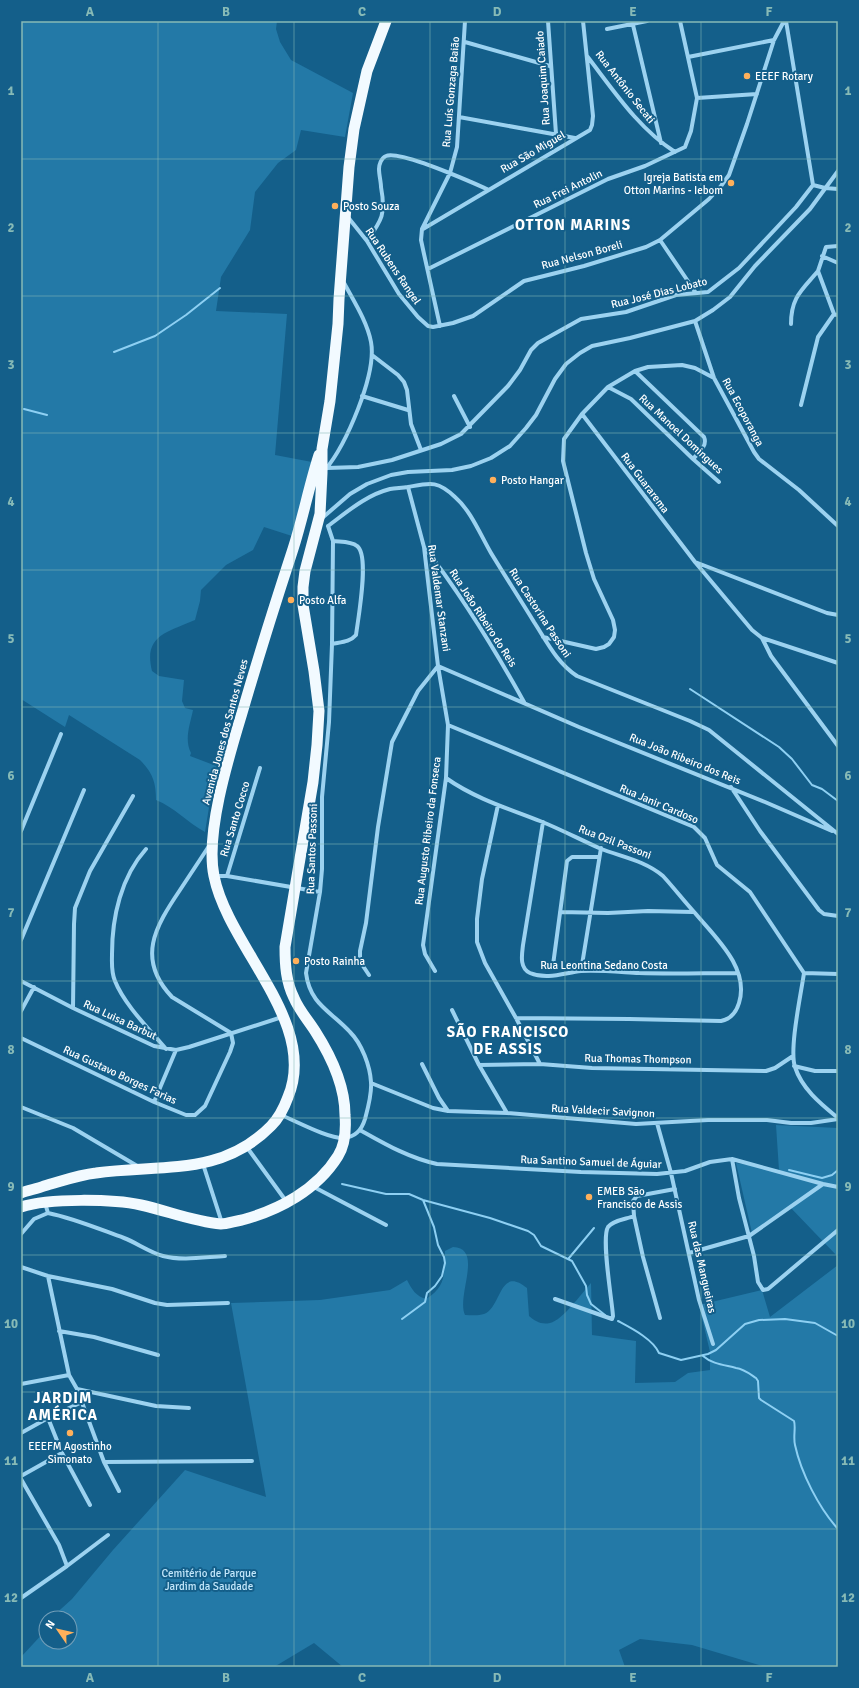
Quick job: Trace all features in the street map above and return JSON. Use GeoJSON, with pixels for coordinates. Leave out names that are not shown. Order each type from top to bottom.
{"type":"FeatureCollection","features":[{"type":"Feature","properties":{"kind":"highway"},"geometry":{"type":"LineString","coordinates":[[21,1207],[46,1208],[96,1201],[121,1202],[142,1205],[185,1217],[222,1224],[268,1211],[286,1202],[312,1186],[339,1155],[344,1138],[345,1114],[343,1091],[339,1079],[315,1032],[293,998],[285,968],[285,947],[307,820],[318,745],[319,711],[303,605],[303,587],[305,571],[321,525],[321,502],[324,471],[322,449],[331,393],[338,324],[340,276],[354,129],[368,71],[386,21]]}},
{"type":"Feature","properties":{"kind":"highway","name":"Avenida Jones dos Santos Neves"},"geometry":{"type":"LineString","coordinates":[[21,1193],[70,1178],[95,1173],[203,1164],[222,1158],[246,1146],[271,1126],[281,1115],[291,1092],[295,1056],[293,1042],[284,1016],[244,946],[224,907],[214,876],[212,860],[217,807],[231,751],[263,641],[304,514],[312,476],[322,449]]}},
{"type":"Feature","properties":{"kind":"highway"},"geometry":{"type":"LineString","coordinates":[[308,496],[317,497],[321,502]]}},
{"type":"Feature","properties":{"kind":"highway"},"geometry":{"type":"LineString","coordinates":[[21,1201],[43,1187]]}},
{"type":"Feature","properties":{"kind":"street","name":"Rua Luís Gonzaga Baião"},"geometry":{"type":"LineString","coordinates":[[422,229],[450,173],[457,147],[465,42],[465,21]]}},
{"type":"Feature","properties":{"kind":"street","name":"Rua Joaquim Caiado"},"geometry":{"type":"LineString","coordinates":[[548,21],[556,134]]}},
{"type":"Feature","properties":{"kind":"street","name":"Rua Antônio Secati"},"geometry":{"type":"LineString","coordinates":[[583,21],[587,55],[623,103],[646,130],[675,152]]}},
{"type":"Feature","properties":{"kind":"street"},"geometry":{"type":"LineString","coordinates":[[607,29],[647,21]]}},
{"type":"Feature","properties":{"kind":"street"},"geometry":{"type":"LineString","coordinates":[[675,152],[685,147],[688,141],[697,98],[680,21]]}},
{"type":"Feature","properties":{"kind":"street"},"geometry":{"type":"LineString","coordinates":[[785,21],[813,185],[838,189]]}},
{"type":"Feature","properties":{"kind":"street","name":"Rua Nelson Boreli"},"geometry":{"type":"LineString","coordinates":[[428,326],[440,326],[473,316],[524,281],[584,266],[646,247],[660,240],[721,186],[734,164],[774,40],[785,21]]}},
{"type":"Feature","properties":{"kind":"street"},"geometry":{"type":"LineString","coordinates":[[633,25],[662,143]]}},
{"type":"Feature","properties":{"kind":"street"},"geometry":{"type":"LineString","coordinates":[[688,57],[774,40]]}},
{"type":"Feature","properties":{"kind":"street"},"geometry":{"type":"LineString","coordinates":[[465,42],[550,66]]}},
{"type":"Feature","properties":{"kind":"street","name":"Rua São Miguel"},"geometry":{"type":"LineString","coordinates":[[422,229],[487,189],[585,133],[592,125],[593,116],[587,55]]}},
{"type":"Feature","properties":{"kind":"street"},"geometry":{"type":"LineString","coordinates":[[697,98],[757,94]]}},
{"type":"Feature","properties":{"kind":"street"},"geometry":{"type":"LineString","coordinates":[[459,117],[575,138]]}},
{"type":"Feature","properties":{"kind":"street","name":"Rua Frei Antolin"},"geometry":{"type":"LineString","coordinates":[[428,269],[601,182],[675,152]]}},
{"type":"Feature","properties":{"kind":"street"},"geometry":{"type":"LineString","coordinates":[[367,241],[381,220],[384,210],[379,168],[386,156],[392,155],[408,159],[450,173],[487,189]]}},
{"type":"Feature","properties":{"kind":"street"},"geometry":{"type":"LineString","coordinates":[[321,525],[350,494],[367,484],[391,475],[408,472],[452,470],[471,466],[490,458],[510,446],[536,414],[566,364],[592,346],[695,321],[713,310],[730,297],[755,266],[810,209],[838,171]]}},
{"type":"Feature","properties":{"kind":"street","name":"Rua José Dias Lobato"},"geometry":{"type":"LineString","coordinates":[[324,471],[373,465],[392,460],[441,444],[461,434],[508,386],[520,370],[531,350],[538,343],[581,319],[626,312],[662,299],[708,292],[718,286],[739,268],[796,207],[813,185]]}},
{"type":"Feature","properties":{"kind":"street","name":"Rua Rubens Rangel"},"geometry":{"type":"LineString","coordinates":[[346,214],[367,241],[399,294],[418,317],[428,326]]}},
{"type":"Feature","properties":{"kind":"street"},"geometry":{"type":"LineString","coordinates":[[422,229],[421,240],[440,326]]}},
{"type":"Feature","properties":{"kind":"street"},"geometry":{"type":"LineString","coordinates":[[660,240],[696,293]]}},
{"type":"Feature","properties":{"kind":"street"},"geometry":{"type":"LineString","coordinates":[[790,324],[793,302],[818,271],[826,247],[838,246]]}},
{"type":"Feature","properties":{"kind":"street"},"geometry":{"type":"LineString","coordinates":[[822,256],[838,263]]}},
{"type":"Feature","properties":{"kind":"street"},"geometry":{"type":"LineString","coordinates":[[801,405],[818,337],[836,314],[818,271]]}},
{"type":"Feature","properties":{"kind":"street"},"geometry":{"type":"LineString","coordinates":[[324,471],[343,443],[362,396],[372,355],[371,342],[365,324],[340,276]]}},
{"type":"Feature","properties":{"kind":"street","name":"Rua Ecoporanga"},"geometry":{"type":"LineString","coordinates":[[695,321],[714,378],[757,456],[799,490],[838,526]]}},
{"type":"Feature","properties":{"kind":"street"},"geometry":{"type":"LineString","coordinates":[[372,355],[398,375],[404,382],[407,390],[408,410],[411,424],[421,450]]}},
{"type":"Feature","properties":{"kind":"street"},"geometry":{"type":"LineString","coordinates":[[543,637],[596,649],[609,644],[614,637],[615,630],[613,620],[594,580],[586,553],[563,461],[564,439],[582,414],[608,387],[635,371],[648,367],[682,365],[695,368],[714,378]]}},
{"type":"Feature","properties":{"kind":"street"},"geometry":{"type":"LineString","coordinates":[[635,371],[706,440],[704,446],[693,459]]}},
{"type":"Feature","properties":{"kind":"street","name":"Rua Manoel Domingues"},"geometry":{"type":"LineString","coordinates":[[608,387],[631,399],[719,482]]}},
{"type":"Feature","properties":{"kind":"street"},"geometry":{"type":"LineString","coordinates":[[362,396],[408,410]]}},
{"type":"Feature","properties":{"kind":"street"},"geometry":{"type":"LineString","coordinates":[[454,396],[470,426]]}},
{"type":"Feature","properties":{"kind":"street","name":"Rua Guararema"},"geometry":{"type":"LineString","coordinates":[[582,414],[695,562],[745,622],[762,638]]}},
{"type":"Feature","properties":{"kind":"street","name":"Rua Castorina Passoni"},"geometry":{"type":"LineString","coordinates":[[321,525],[376,494],[390,489],[433,483],[455,497],[470,515],[491,554],[560,662],[577,676],[690,721],[714,734],[838,834]]}},
{"type":"Feature","properties":{"kind":"street","name":"Rua Valdemar Stanzani"},"geometry":{"type":"LineString","coordinates":[[408,487],[424,547],[438,666]]}},
{"type":"Feature","properties":{"kind":"street","name":"Rua Santos Passoni"},"geometry":{"type":"LineString","coordinates":[[321,525],[333,541],[330,722],[322,797],[322,869],[320,892],[306,973],[308,986],[318,1002],[357,1040],[369,1070],[371,1083],[368,1107],[360,1130]]}},
{"type":"Feature","properties":{"kind":"street"},"geometry":{"type":"LineString","coordinates":[[332,644],[353,639],[356,635],[364,568],[358,546],[333,541]]}},
{"type":"Feature","properties":{"kind":"street","name":"Rua João Ribeiro do Reis"},"geometry":{"type":"LineString","coordinates":[[424,547],[454,587],[493,647],[524,702]]}},
{"type":"Feature","properties":{"kind":"street"},"geometry":{"type":"LineString","coordinates":[[695,562],[827,613],[838,615]]}},
{"type":"Feature","properties":{"kind":"street"},"geometry":{"type":"LineString","coordinates":[[762,638],[838,663]]}},
{"type":"Feature","properties":{"kind":"street"},"geometry":{"type":"LineString","coordinates":[[762,638],[771,656],[838,746]]}},
{"type":"Feature","properties":{"kind":"street"},"geometry":{"type":"LineString","coordinates":[[369,975],[360,958],[360,950],[366,923],[378,827],[392,742],[418,691],[438,666]]}},
{"type":"Feature","properties":{"kind":"street","name":"Rua João Ribeiro dos Reis"},"geometry":{"type":"LineString","coordinates":[[438,666],[579,727],[731,787],[838,834]]}},
{"type":"Feature","properties":{"kind":"street","name":"Rua Augusto Ribeiro da Fonseca"},"geometry":{"type":"LineString","coordinates":[[435,971],[425,954],[423,945],[446,778],[448,725],[438,666]]}},
{"type":"Feature","properties":{"kind":"street","name":"Rua Janir Cardoso"},"geometry":{"type":"LineString","coordinates":[[448,725],[694,827],[705,838],[717,865],[750,892],[804,973]]}},
{"type":"Feature","properties":{"kind":"street"},"geometry":{"type":"LineString","coordinates":[[21,831],[61,734]]}},
{"type":"Feature","properties":{"kind":"street","name":"Rua Santo Cocco"},"geometry":{"type":"LineString","coordinates":[[227,876],[260,768]]}},
{"type":"Feature","properties":{"kind":"street","name":"Rua Ozil Passoni"},"geometry":{"type":"LineString","coordinates":[[446,778],[456,785],[498,805],[543,822],[601,848],[652,867],[663,876],[724,946],[733,960],[741,988],[741,997],[737,1009],[728,1019],[721,1021],[516,1018]]}},
{"type":"Feature","properties":{"kind":"street"},"geometry":{"type":"LineString","coordinates":[[731,787],[760,831],[819,910],[824,914],[838,916]]}},
{"type":"Feature","properties":{"kind":"street"},"geometry":{"type":"LineString","coordinates":[[21,940],[84,790]]}},
{"type":"Feature","properties":{"kind":"street"},"geometry":{"type":"LineString","coordinates":[[73,1008],[75,908],[90,871],[133,796]]}},
{"type":"Feature","properties":{"kind":"street"},"geometry":{"type":"LineString","coordinates":[[498,805],[482,879],[477,919],[477,942],[485,963],[540,1064]]}},
{"type":"Feature","properties":{"kind":"street","name":"Rua Leontina Sedano Costa"},"geometry":{"type":"LineString","coordinates":[[543,822],[523,945],[523,966],[530,973],[542,976],[563,976],[581,971],[664,973],[737,972]]}},
{"type":"Feature","properties":{"kind":"street"},"geometry":{"type":"LineString","coordinates":[[213,840],[157,927],[152,948],[153,966],[158,979],[172,997],[231,1033]]}},
{"type":"Feature","properties":{"kind":"street"},"geometry":{"type":"LineString","coordinates":[[581,971],[601,848]]}},
{"type":"Feature","properties":{"kind":"street"},"geometry":{"type":"LineString","coordinates":[[146,849],[132,866],[116,912],[112,934],[112,972],[120,993],[166,1050]]}},
{"type":"Feature","properties":{"kind":"street"},"geometry":{"type":"LineString","coordinates":[[553,965],[568,861],[572,857],[599,857]]}},
{"type":"Feature","properties":{"kind":"street"},"geometry":{"type":"LineString","coordinates":[[214,876],[227,876],[294,889],[320,892]]}},
{"type":"Feature","properties":{"kind":"street"},"geometry":{"type":"LineString","coordinates":[[560,912],[694,912]]}},
{"type":"Feature","properties":{"kind":"street"},"geometry":{"type":"LineString","coordinates":[[838,974],[804,973],[793,1056],[794,1066],[810,1092],[838,1119]]}},
{"type":"Feature","properties":{"kind":"street","name":"Rua Luisa Barbut"},"geometry":{"type":"LineString","coordinates":[[21,981],[140,1040],[166,1050],[176,1050],[284,1016]]}},
{"type":"Feature","properties":{"kind":"street"},"geometry":{"type":"LineString","coordinates":[[21,1011],[34,987]]}},
{"type":"Feature","properties":{"kind":"street"},"geometry":{"type":"LineString","coordinates":[[452,1010],[479,1065],[507,1113]]}},
{"type":"Feature","properties":{"kind":"street","name":"Rua Gustavo Borges Farias"},"geometry":{"type":"LineString","coordinates":[[21,1038],[154,1102],[186,1115],[195,1115],[201,1112],[206,1106],[230,1052],[233,1043],[231,1033]]}},
{"type":"Feature","properties":{"kind":"street"},"geometry":{"type":"LineString","coordinates":[[154,1102],[176,1050]]}},
{"type":"Feature","properties":{"kind":"street","name":"Rua Thomas Thompson"},"geometry":{"type":"LineString","coordinates":[[479,1065],[540,1064],[592,1068],[766,1071],[775,1068],[793,1056]]}},
{"type":"Feature","properties":{"kind":"street"},"geometry":{"type":"LineString","coordinates":[[422,1064],[439,1098],[448,1110]]}},
{"type":"Feature","properties":{"kind":"street"},"geometry":{"type":"LineString","coordinates":[[794,1066],[815,1071],[838,1071]]}},
{"type":"Feature","properties":{"kind":"street","name":"Rua Valdecir Savignon"},"geometry":{"type":"LineString","coordinates":[[371,1083],[433,1108],[448,1110],[507,1113],[611,1122],[657,1123],[708,1120],[767,1120],[791,1124],[838,1119]]}},
{"type":"Feature","properties":{"kind":"street"},"geometry":{"type":"LineString","coordinates":[[21,1107],[73,1128],[143,1169]]}},
{"type":"Feature","properties":{"kind":"street"},"geometry":{"type":"LineString","coordinates":[[281,1115],[324,1133],[344,1138],[354,1135],[360,1130]]}},
{"type":"Feature","properties":{"kind":"street","name":"Rua das Mangueiras"},"geometry":{"type":"LineString","coordinates":[[657,1123],[675,1189],[699,1300],[712,1344]]}},
{"type":"Feature","properties":{"kind":"street","name":"Rua Santino Samuel de Águiar"},"geometry":{"type":"LineString","coordinates":[[360,1130],[396,1150],[418,1160],[437,1164],[623,1174],[671,1173],[685,1171],[710,1162],[732,1159],[838,1187]]}},
{"type":"Feature","properties":{"kind":"street"},"geometry":{"type":"LineString","coordinates":[[246,1146],[286,1202]]}},
{"type":"Feature","properties":{"kind":"street"},"geometry":{"type":"LineString","coordinates":[[732,1159],[758,1282],[763,1290],[768,1290],[838,1230]]}},
{"type":"Feature","properties":{"kind":"street"},"geometry":{"type":"LineString","coordinates":[[203,1164],[222,1224]]}},
{"type":"Feature","properties":{"kind":"street"},"geometry":{"type":"LineString","coordinates":[[689,1253],[749,1236],[823,1184]]}},
{"type":"Feature","properties":{"kind":"street"},"geometry":{"type":"LineString","coordinates":[[312,1186],[386,1225]]}},
{"type":"Feature","properties":{"kind":"street"},"geometry":{"type":"LineString","coordinates":[[660,1318],[642,1257],[634,1216],[633,1201],[637,1196],[675,1189]]}},
{"type":"Feature","properties":{"kind":"street"},"geometry":{"type":"LineString","coordinates":[[21,1234],[46,1208],[124,1238],[161,1255],[182,1258],[225,1256]]}},
{"type":"Feature","properties":{"kind":"street"},"geometry":{"type":"LineString","coordinates":[[555,1299],[610,1320],[614,1316],[605,1235],[611,1224],[634,1216]]}},
{"type":"Feature","properties":{"kind":"street"},"geometry":{"type":"LineString","coordinates":[[21,1266],[48,1276],[112,1289],[155,1303],[167,1305],[228,1304]]}},
{"type":"Feature","properties":{"kind":"street"},"geometry":{"type":"LineString","coordinates":[[48,1276],[70,1375],[82,1402],[104,1462],[119,1491]]}},
{"type":"Feature","properties":{"kind":"street"},"geometry":{"type":"LineString","coordinates":[[59,1331],[94,1337],[158,1355]]}},
{"type":"Feature","properties":{"kind":"street"},"geometry":{"type":"LineString","coordinates":[[21,1384],[70,1375]]}},
{"type":"Feature","properties":{"kind":"street"},"geometry":{"type":"LineString","coordinates":[[76,1389],[156,1406],[189,1408]]}},
{"type":"Feature","properties":{"kind":"street"},"geometry":{"type":"LineString","coordinates":[[21,1433],[82,1402]]}},
{"type":"Feature","properties":{"kind":"street"},"geometry":{"type":"LineString","coordinates":[[48,1418],[62,1453],[90,1505]]}},
{"type":"Feature","properties":{"kind":"street"},"geometry":{"type":"LineString","coordinates":[[62,1453],[21,1477],[59,1545],[67,1566]]}},
{"type":"Feature","properties":{"kind":"street"},"geometry":{"type":"LineString","coordinates":[[104,1462],[252,1461]]}},
{"type":"Feature","properties":{"kind":"street"},"geometry":{"type":"LineString","coordinates":[[21,1598],[108,1535]]}},
{"type":"Feature","properties":{"kind":"green space"},"geometry":{"type":"Polygon","coordinates":[[[21,21],[277,21],[276,29],[280,42],[291,60],[353,93],[345,137],[301,130],[296,150],[278,163],[255,192],[250,230],[221,277],[216,311],[287,314],[275,455],[312,462],[292,536],[264,527],[253,550],[226,565],[201,590],[195,620],[160,636],[151,650],[150,659],[152,671],[159,676],[184,680],[182,701],[185,708],[193,710],[188,737],[191,753],[190,756],[219,767],[211,795],[205,832],[163,803],[156,800],[153,778],[148,769],[140,760],[69,715],[65,727],[21,699],[21,21]]]}},
{"type":"Feature","properties":{"kind":"green space"},"geometry":{"type":"Polygon","coordinates":[[[776,1125],[838,1128],[838,1257],[790,1207],[752,1233],[736,1163],[779,1170],[776,1125]]]}},
{"type":"Feature","properties":{"kind":"green space","name":"Cemitério de Parque Jardim da Saudade"},"geometry":{"type":"Polygon","coordinates":[[[453,1247],[462,1249],[467,1255],[468,1264],[463,1307],[465,1315],[482,1315],[490,1310],[506,1284],[511,1281],[518,1282],[527,1288],[529,1316],[538,1322],[550,1323],[566,1312],[591,1283],[592,1335],[636,1341],[635,1383],[675,1382],[688,1373],[710,1370],[710,1352],[699,1305],[762,1290],[770,1317],[838,1265],[838,1667],[766,1667],[692,1645],[640,1639],[619,1650],[625,1667],[343,1667],[314,1643],[274,1667],[21,1667],[21,1657],[38,1639],[38,1650],[78,1650],[78,1610],[60,1610],[72,1599],[113,1550],[185,1470],[266,1497],[231,1303],[320,1300],[390,1290],[407,1280],[415,1292],[426,1299],[438,1289],[441,1284],[444,1272],[445,1251],[453,1247]]]}},
{"type":"Feature","properties":{"kind":"waterway"},"geometry":{"type":"LineString","coordinates":[[114,352],[155,336],[186,315],[220,288]]}},
{"type":"Feature","properties":{"kind":"waterway"},"geometry":{"type":"LineString","coordinates":[[24,409],[47,415]]}},
{"type":"Feature","properties":{"kind":"waterway"},"geometry":{"type":"LineString","coordinates":[[690,689],[779,747],[792,759],[812,785],[822,789],[838,801]]}},
{"type":"Feature","properties":{"kind":"waterway"},"geometry":{"type":"LineString","coordinates":[[789,1170],[822,1178],[832,1175],[838,1170]]}},
{"type":"Feature","properties":{"kind":"waterway"},"geometry":{"type":"LineString","coordinates":[[342,1184],[386,1194],[409,1194],[423,1200],[490,1218],[528,1231],[534,1235],[541,1246],[572,1261],[586,1286],[587,1295],[591,1304],[605,1315]]}},
{"type":"Feature","properties":{"kind":"waterway"},"geometry":{"type":"LineString","coordinates":[[402,1319],[425,1302],[427,1293],[435,1286],[442,1276],[445,1263],[444,1257],[438,1245],[434,1227],[423,1200]]}},
{"type":"Feature","properties":{"kind":"waterway"},"geometry":{"type":"LineString","coordinates":[[569,1258],[594,1228]]}},
{"type":"Feature","properties":{"kind":"waterway"},"geometry":{"type":"LineString","coordinates":[[618,1321],[647,1339],[659,1353],[681,1360],[708,1354],[716,1350],[745,1324],[759,1320],[785,1319],[815,1323],[838,1336]]}},
{"type":"Feature","properties":{"kind":"waterway"},"geometry":{"type":"LineString","coordinates":[[703,1356],[714,1363],[742,1369],[756,1378],[758,1381],[759,1398],[794,1421],[794,1442],[806,1478],[824,1511],[838,1529]]}},
{"type":"Feature","properties":{"kind":"place","name":"EEEF Rotary"},"geometry":{"type":"Point","coordinates":[747,76]}},
{"type":"Feature","properties":{"kind":"place","name":"Igreja Batista em Otton Marins - Iebom"},"geometry":{"type":"Point","coordinates":[731,183]}},
{"type":"Feature","properties":{"kind":"place","name":"Posto Souza"},"geometry":{"type":"Point","coordinates":[335,206]}},
{"type":"Feature","properties":{"kind":"place","name":"Posto Hangar"},"geometry":{"type":"Point","coordinates":[493,480]}},
{"type":"Feature","properties":{"kind":"place","name":"Posto Alfa"},"geometry":{"type":"Point","coordinates":[291,600]}},
{"type":"Feature","properties":{"kind":"place","name":"Posto Rainha"},"geometry":{"type":"Point","coordinates":[296,961]}},
{"type":"Feature","properties":{"kind":"place","name":"EMEB São Francisco de Assis"},"geometry":{"type":"Point","coordinates":[589,1197]}},
{"type":"Feature","properties":{"kind":"place","name":"EEEFM Agostinho Simonato"},"geometry":{"type":"Point","coordinates":[70,1433]}},
{"type":"Feature","properties":{"kind":"district","name":"OTTON MARINS"},"geometry":{"type":"Point","coordinates":[573,225]}},
{"type":"Feature","properties":{"kind":"district","name":"SÃO FRANCISCO DE ASSIS"},"geometry":{"type":"Point","coordinates":[508,1040]}},
{"type":"Feature","properties":{"kind":"district","name":"JARDIM AMÉRICA"},"geometry":{"type":"Point","coordinates":[63,1406]}}]}
